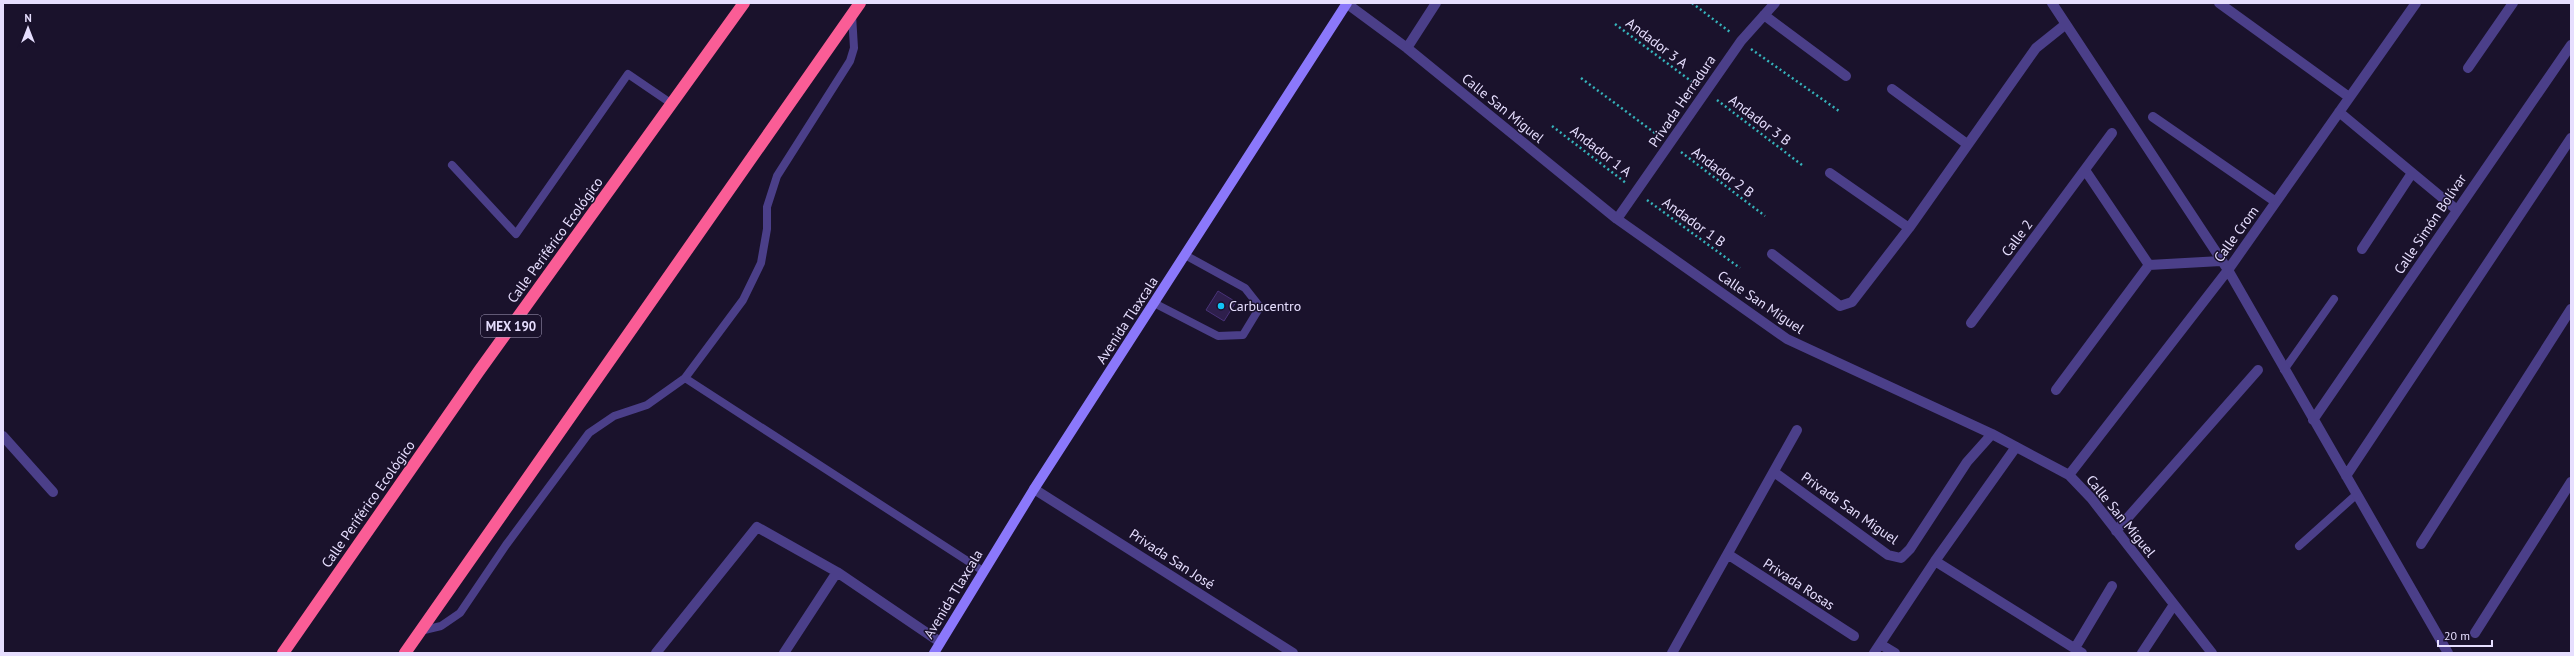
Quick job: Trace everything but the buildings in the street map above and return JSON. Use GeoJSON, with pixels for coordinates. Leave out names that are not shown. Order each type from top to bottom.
{"type":"FeatureCollection","features":[{"type":"Feature","properties":{"kind":"highway","name":"Calle Periférico Ecológico"},"geometry":{"type":"LineString","coordinates":[[283,653],[479,371],[744,3]]}},
{"type":"Feature","properties":{"kind":"highway"},"geometry":{"type":"LineString","coordinates":[[405,653],[860,3]]}},
{"type":"Feature","properties":{"kind":"street","name":"Calle San Miguel"},"geometry":{"type":"LineString","coordinates":[[1347,3],[1407,48],[1618,219],[1787,339],[1992,434],[2069,475],[2091,498],[2173,606],[2212,653]]}},
{"type":"Feature","properties":{"kind":"street","name":"Avenida Tlaxcala"},"geometry":{"type":"LineString","coordinates":[[934,653],[1034,490],[1347,3]]}},
{"type":"Feature","properties":{"kind":"street"},"geometry":{"type":"LineString","coordinates":[[1407,48],[1436,3]]}},
{"type":"Feature","properties":{"kind":"street"},"geometry":{"type":"LineString","coordinates":[[2052,3],[2228,270],[2284,370],[2448,653]]}},
{"type":"Feature","properties":{"kind":"street"},"geometry":{"type":"LineString","coordinates":[[2219,3],[2349,97]]}},
{"type":"Feature","properties":{"kind":"street","name":"Calle Crom"},"geometry":{"type":"LineString","coordinates":[[2069,475],[2228,270],[2416,3]]}},
{"type":"Feature","properties":{"kind":"street"},"geometry":{"type":"LineString","coordinates":[[2468,68],[2513,3]]}},
{"type":"Feature","properties":{"kind":"street","name":"Privada Herradura"},"geometry":{"type":"LineString","coordinates":[[1618,219],[1741,41],[1773,4]]}},
{"type":"Feature","properties":{"kind":"street"},"geometry":{"type":"LineString","coordinates":[[1764,14],[1846,76]]}},
{"type":"Feature","properties":{"kind":"street"},"geometry":{"type":"LineString","coordinates":[[1772,254],[1840,306],[1845,306],[1852,302],[1909,228],[2036,48],[2066,24]]}},
{"type":"Feature","properties":{"kind":"street","name":"Calle Simón Bolívar"},"geometry":{"type":"LineString","coordinates":[[2313,420],[2571,45]]}},
{"type":"Feature","properties":{"kind":"street"},"geometry":{"type":"LineString","coordinates":[[1892,89],[1967,144]]}},
{"type":"Feature","properties":{"kind":"street"},"geometry":{"type":"LineString","coordinates":[[2339,112],[2457,210]]}},
{"type":"Feature","properties":{"kind":"street"},"geometry":{"type":"LineString","coordinates":[[2153,117],[2276,202]]}},
{"type":"Feature","properties":{"kind":"street","name":"Calle 2"},"geometry":{"type":"LineString","coordinates":[[1971,323],[2112,133]]}},
{"type":"Feature","properties":{"kind":"street"},"geometry":{"type":"LineString","coordinates":[[2346,476],[2571,138]]}},
{"type":"Feature","properties":{"kind":"street"},"geometry":{"type":"LineString","coordinates":[[2085,170],[2149,265]]}},
{"type":"Feature","properties":{"kind":"street"},"geometry":{"type":"LineString","coordinates":[[1830,173],[1909,228]]}},
{"type":"Feature","properties":{"kind":"street"},"geometry":{"type":"LineString","coordinates":[[2362,248],[2412,173]]}},
{"type":"Feature","properties":{"kind":"street"},"geometry":{"type":"LineString","coordinates":[[2149,265],[2221,261]]}},
{"type":"Feature","properties":{"kind":"street"},"geometry":{"type":"LineString","coordinates":[[2056,390],[2149,265]]}},
{"type":"Feature","properties":{"kind":"street"},"geometry":{"type":"LineString","coordinates":[[2422,544],[2571,309]]}},
{"type":"Feature","properties":{"kind":"street"},"geometry":{"type":"LineString","coordinates":[[2116,531],[2258,370]]}},
{"type":"Feature","properties":{"kind":"street"},"geometry":{"type":"LineString","coordinates":[[1672,653],[1729,555],[1797,430]]}},
{"type":"Feature","properties":{"kind":"street","name":"Privada San Miguel"},"geometry":{"type":"LineString","coordinates":[[1774,472],[1888,556],[1901,558],[1910,549],[1967,462],[1992,434]]}},
{"type":"Feature","properties":{"kind":"street"},"geometry":{"type":"LineString","coordinates":[[3,436],[53,492]]}},
{"type":"Feature","properties":{"kind":"street"},"geometry":{"type":"LineString","coordinates":[[1874,653],[1935,561],[2016,447]]}},
{"type":"Feature","properties":{"kind":"street"},"geometry":{"type":"LineString","coordinates":[[2475,633],[2571,482]]}},
{"type":"Feature","properties":{"kind":"street","name":"Privada San José"},"geometry":{"type":"LineString","coordinates":[[1034,490],[1293,653]]}},
{"type":"Feature","properties":{"kind":"street"},"geometry":{"type":"LineString","coordinates":[[656,653],[757,527],[837,572],[940,642]]}},
{"type":"Feature","properties":{"kind":"street","name":"Privada Rosas"},"geometry":{"type":"LineString","coordinates":[[1729,555],[1854,636]]}},
{"type":"Feature","properties":{"kind":"street"},"geometry":{"type":"LineString","coordinates":[[1935,561],[2079,651],[2112,586]]}},
{"type":"Feature","properties":{"kind":"street"},"geometry":{"type":"LineString","coordinates":[[784,653],[837,572]]}},
{"type":"Feature","properties":{"kind":"street"},"geometry":{"type":"LineString","coordinates":[[2142,653],[2173,606]]}},
{"type":"Feature","properties":{"kind":"street"},"geometry":{"type":"LineString","coordinates":[[1880,644],[1895,653]]}},
{"type":"Feature","properties":{"kind":"lane"},"geometry":{"type":"LineString","coordinates":[[420,631],[441,626],[460,613],[506,545],[589,433],[614,416],[647,404],[685,378],[743,300],[761,263],[771,191],[777,176],[850,61],[854,48],[852,15]]}},
{"type":"Feature","properties":{"kind":"lane"},"geometry":{"type":"LineString","coordinates":[[452,165],[516,234],[628,74],[672,104]]}},
{"type":"Feature","properties":{"kind":"lane"},"geometry":{"type":"LineString","coordinates":[[1154,303],[1218,336],[1243,335],[1260,307],[1245,288],[1185,255]]}},
{"type":"Feature","properties":{"kind":"lane"},"geometry":{"type":"LineString","coordinates":[[2284,370],[2334,299]]}},
{"type":"Feature","properties":{"kind":"lane"},"geometry":{"type":"LineString","coordinates":[[685,378],[983,571]]}},
{"type":"Feature","properties":{"kind":"lane"},"geometry":{"type":"LineString","coordinates":[[2299,546],[2357,494]]}},
{"type":"Feature","properties":{"kind":"path"},"geometry":{"type":"LineString","coordinates":[[1692,3],[1741,41],[1839,111]]}},
{"type":"Feature","properties":{"kind":"path","name":"Andador 3 A"},"geometry":{"type":"LineString","coordinates":[[1616,24],[1706,91]]}},
{"type":"Feature","properties":{"kind":"path","name":"Andador 2 B"},"geometry":{"type":"LineString","coordinates":[[1581,78],[1765,216]]}},
{"type":"Feature","properties":{"kind":"path","name":"Andador 3 B"},"geometry":{"type":"LineString","coordinates":[[1706,91],[1802,164]]}},
{"type":"Feature","properties":{"kind":"path","name":"Andador 1 A"},"geometry":{"type":"LineString","coordinates":[[1552,126],[1637,192]]}},
{"type":"Feature","properties":{"kind":"path","name":"Andador 1 B"},"geometry":{"type":"LineString","coordinates":[[1637,192],[1740,268]]}},
{"type":"Feature","properties":{"kind":"place","name":"Carbucentro"},"geometry":{"type":"Point","coordinates":[1221,306]}}]}
